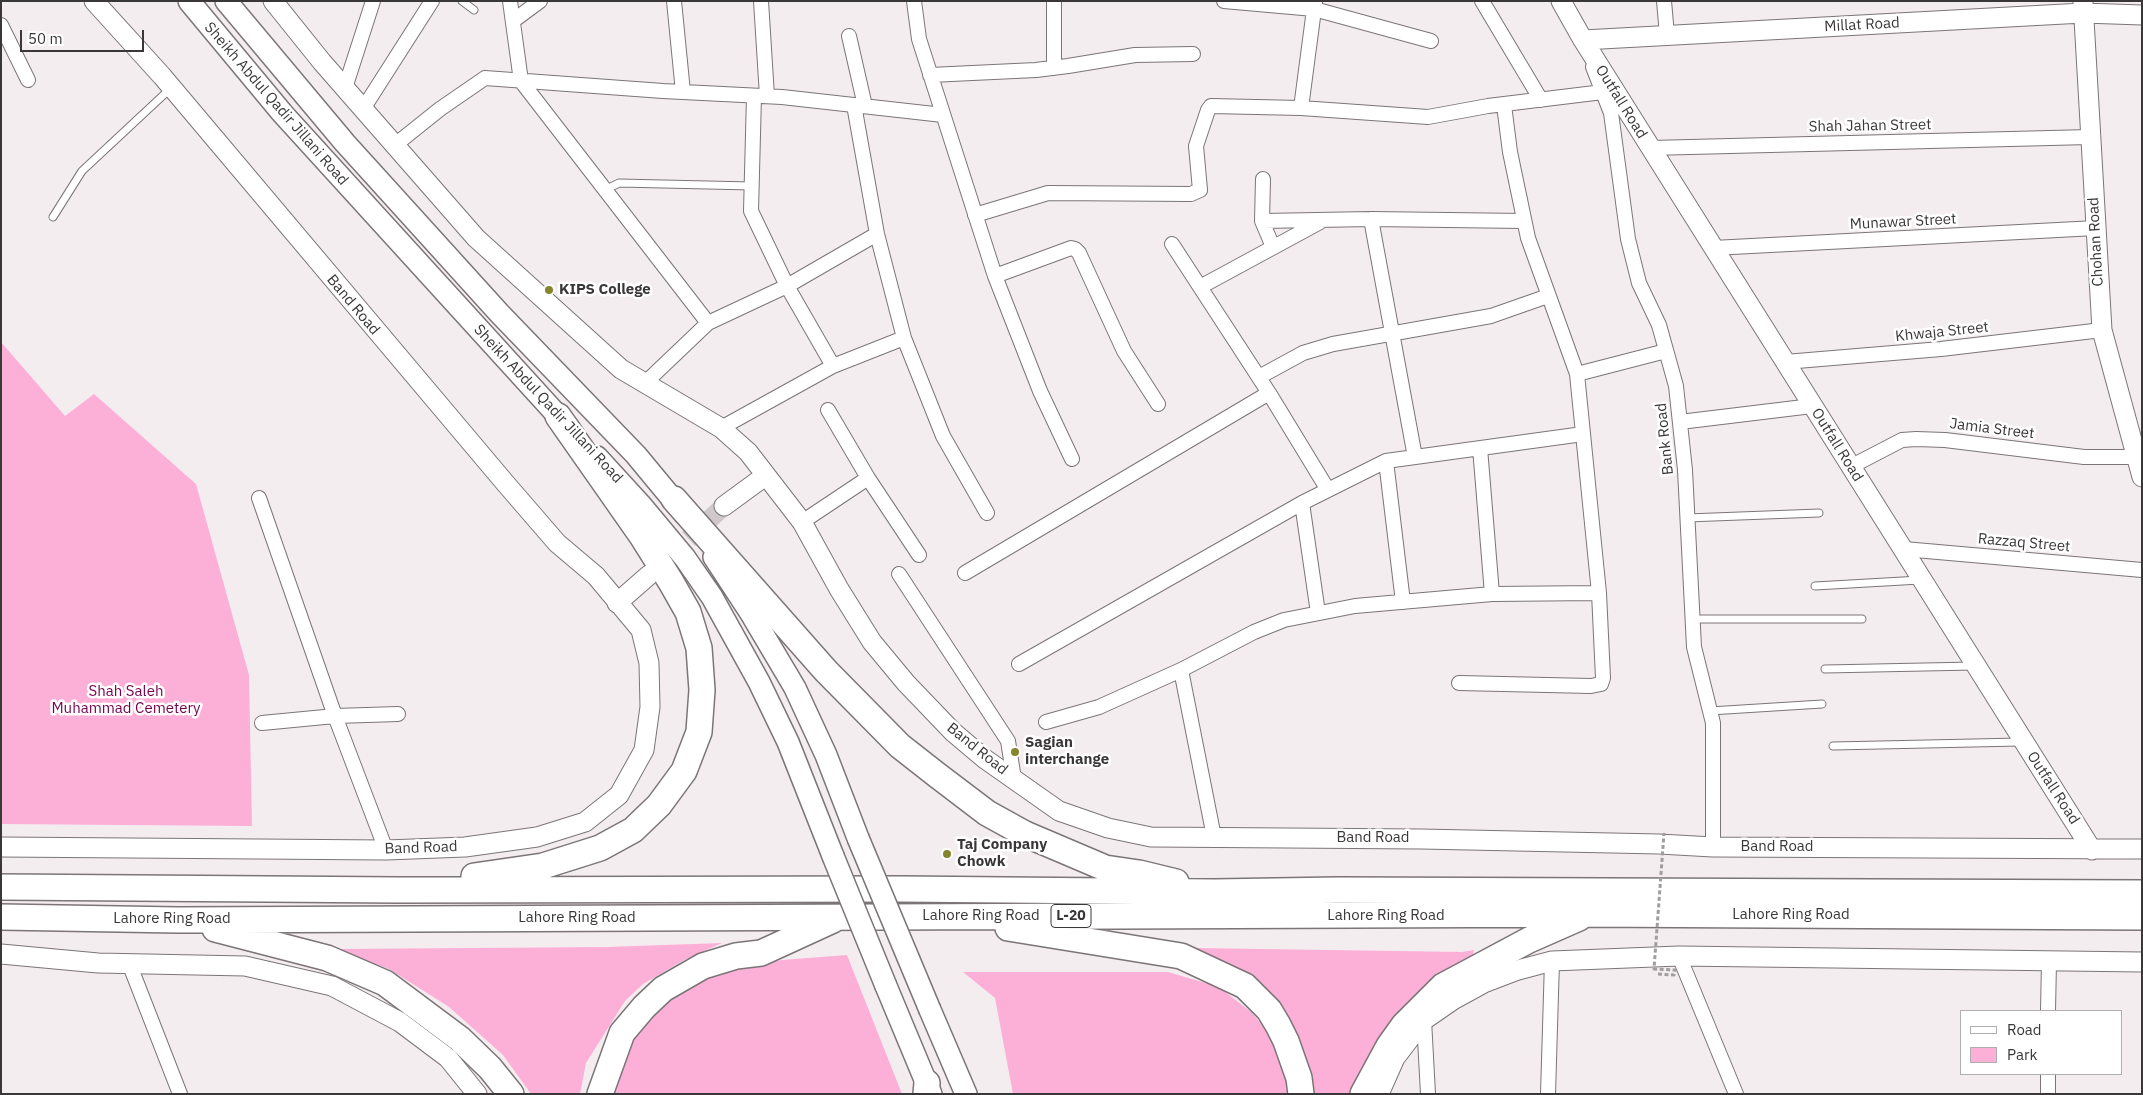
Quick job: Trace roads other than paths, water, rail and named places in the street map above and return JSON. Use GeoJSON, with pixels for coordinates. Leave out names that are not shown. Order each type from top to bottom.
{"type":"FeatureCollection","features":[{"type":"Feature","properties":{"kind":"highway"},"geometry":{"type":"LineString","coordinates":[[398,890],[534,868],[600,848],[633,830],[659,805],[684,771],[699,732],[702,690],[699,648],[688,612],[672,582],[642,536],[558,416]]}},
{"type":"Feature","properties":{"kind":"highway"},"geometry":{"type":"LineString","coordinates":[[674,499],[826,671],[873,719],[900,746],[987,813],[1025,834],[1105,868],[1139,873],[1215,892]]}},
{"type":"Feature","properties":{"kind":"highway","name":"Lahore Ring Road"},"geometry":{"type":"LineString","coordinates":[[1,887],[398,890],[901,889],[1215,892],[1347,890],[2142,893]]}},
{"type":"Feature","properties":{"kind":"highway"},"geometry":{"type":"LineString","coordinates":[[1363,1094],[1389,1046],[1404,1025],[1443,986],[1530,940],[1588,914]]}},
{"type":"Feature","properties":{"kind":"highway","name":"Lahore Ring Road"},"geometry":{"type":"LineString","coordinates":[[1,917],[178,920],[1588,914],[2142,917]]}},
{"type":"Feature","properties":{"kind":"highway"},"geometry":{"type":"LineString","coordinates":[[600,1094],[622,1033],[644,1007],[663,989],[704,966],[736,956],[761,953],[840,916]]}},
{"type":"Feature","properties":{"kind":"highway"},"geometry":{"type":"LineString","coordinates":[[942,916],[1029,932],[1151,950],[1181,956],[1211,969],[1245,986],[1269,1010],[1286,1041],[1299,1078],[1301,1094]]}},
{"type":"Feature","properties":{"kind":"highway"},"geometry":{"type":"LineString","coordinates":[[178,920],[327,958],[385,982],[460,1039],[490,1068],[511,1094]]}},
{"type":"Feature","properties":{"kind":"main road","name":"Band Road"},"geometry":{"type":"LineString","coordinates":[[1,847],[386,850],[465,847],[538,837],[585,822],[619,795],[644,750],[650,707],[649,663],[641,630],[596,576],[557,543],[171,88],[94,1]]}},
{"type":"Feature","properties":{"kind":"main road","name":"Sheikh Abdul Qadir Jillani Road"},"geometry":{"type":"LineString","coordinates":[[189,1],[283,114],[640,504],[685,558],[712,598],[760,682],[788,742],[928,1090]]}},
{"type":"Feature","properties":{"kind":"main road","name":"Sheikh Abdul Qadir Jillani Road"},"geometry":{"type":"LineString","coordinates":[[226,1],[358,157],[500,314],[636,455],[674,499],[750,612],[795,688],[826,754],[858,838],[966,1094]]}},
{"type":"Feature","properties":{"kind":"main road","name":"Band Road"},"geometry":{"type":"LineString","coordinates":[[273,1],[345,88],[476,238],[621,369],[721,428],[748,452],[802,522],[838,589],[868,635],[906,683],[953,732],[1059,811],[1108,828],[1150,837],[1421,839],[1713,847],[2142,849]]}},
{"type":"Feature","properties":{"kind":"main road","name":"Outfall Road"},"geometry":{"type":"LineString","coordinates":[[1561,1],[1582,40],[2092,850]]}},
{"type":"Feature","properties":{"kind":"main road","name":"Millat Road"},"geometry":{"type":"LineString","coordinates":[[1582,40],[2083,7],[2142,15]]}},
{"type":"Feature","properties":{"kind":"main road","name":"Chohan Road"},"geometry":{"type":"LineString","coordinates":[[2083,7],[2102,330],[2140,469]]}},
{"type":"Feature","properties":{"kind":"main road"},"geometry":{"type":"LineString","coordinates":[[724,506],[765,476]]}},
{"type":"Feature","properties":{"kind":"main road"},"geometry":{"type":"LineString","coordinates":[[617,603],[649,575]]}},
{"type":"Feature","properties":{"kind":"main road"},"geometry":{"type":"LineString","coordinates":[[1,954],[129,963],[245,966],[332,986],[400,1022],[448,1058],[477,1094]]}},
{"type":"Feature","properties":{"kind":"main road"},"geometry":{"type":"LineString","coordinates":[[1378,1094],[1395,1058],[1424,1020],[1453,1000],[1484,984],[1518,970],[1552,961],[1679,956],[2142,962]]}},
{"type":"Feature","properties":{"kind":"street"},"geometry":{"type":"LineString","coordinates":[[345,88],[373,1]]}},
{"type":"Feature","properties":{"kind":"street"},"geometry":{"type":"LineString","coordinates":[[363,109],[432,1]]}},
{"type":"Feature","properties":{"kind":"street"},"geometry":{"type":"LineString","coordinates":[[510,1],[521,81],[708,323]]}},
{"type":"Feature","properties":{"kind":"street"},"geometry":{"type":"LineString","coordinates":[[513,21],[540,1]]}},
{"type":"Feature","properties":{"kind":"street"},"geometry":{"type":"LineString","coordinates":[[674,1],[683,92]]}},
{"type":"Feature","properties":{"kind":"street"},"geometry":{"type":"LineString","coordinates":[[761,1],[760,96],[751,210],[787,286],[833,366]]}},
{"type":"Feature","properties":{"kind":"street"},"geometry":{"type":"LineString","coordinates":[[914,1],[919,39],[995,276],[1040,391],[1072,459]]}},
{"type":"Feature","properties":{"kind":"street"},"geometry":{"type":"LineString","coordinates":[[1054,1],[1054,68]]}},
{"type":"Feature","properties":{"kind":"street"},"geometry":{"type":"LineString","coordinates":[[1224,1],[1315,5],[1431,41]]}},
{"type":"Feature","properties":{"kind":"street"},"geometry":{"type":"LineString","coordinates":[[1482,1],[1541,100]]}},
{"type":"Feature","properties":{"kind":"street"},"geometry":{"type":"LineString","coordinates":[[1664,1],[1667,35]]}},
{"type":"Feature","properties":{"kind":"street"},"geometry":{"type":"LineString","coordinates":[[1300,108],[1315,5]]}},
{"type":"Feature","properties":{"kind":"street"},"geometry":{"type":"LineString","coordinates":[[3,34],[28,80]]}},
{"type":"Feature","properties":{"kind":"street"},"geometry":{"type":"LineString","coordinates":[[849,36],[876,234],[904,338],[943,436],[987,513]]}},
{"type":"Feature","properties":{"kind":"street","name":"Bank Road"},"geometry":{"type":"LineString","coordinates":[[1582,40],[1611,113],[1628,239],[1639,283],[1659,325],[1676,386],[1687,518],[1694,647],[1713,723],[1713,847]]}},
{"type":"Feature","properties":{"kind":"street"},"geometry":{"type":"LineString","coordinates":[[930,75],[1054,68],[1135,55],[1194,54]]}},
{"type":"Feature","properties":{"kind":"street"},"geometry":{"type":"LineString","coordinates":[[395,145],[440,109],[486,78],[760,96],[943,115]]}},
{"type":"Feature","properties":{"kind":"street"},"geometry":{"type":"LineString","coordinates":[[975,215],[1048,193],[1191,194],[1200,190],[1196,146],[1211,106],[1300,108],[1428,117],[1488,106],[1602,92]]}},
{"type":"Feature","properties":{"kind":"street"},"geometry":{"type":"LineString","coordinates":[[1459,683],[1591,686],[1601,684],[1603,664],[1600,593],[1577,374],[1548,296],[1524,221],[1510,152],[1504,105]]}},
{"type":"Feature","properties":{"kind":"street","name":"Shah Jahan Street"},"geometry":{"type":"LineString","coordinates":[[1650,148],[2090,137]]}},
{"type":"Feature","properties":{"kind":"street"},"geometry":{"type":"LineString","coordinates":[[1263,179],[1262,221],[1273,247]]}},
{"type":"Feature","properties":{"kind":"street"},"geometry":{"type":"LineString","coordinates":[[1371,220],[1415,457]]}},
{"type":"Feature","properties":{"kind":"street"},"geometry":{"type":"LineString","coordinates":[[1262,221],[1524,221]]}},
{"type":"Feature","properties":{"kind":"street"},"geometry":{"type":"LineString","coordinates":[[1200,287],[1324,221]]}},
{"type":"Feature","properties":{"kind":"street","name":"Munawar Street"},"geometry":{"type":"LineString","coordinates":[[1713,248],[2096,228]]}},
{"type":"Feature","properties":{"kind":"street"},"geometry":{"type":"LineString","coordinates":[[644,384],[708,323],[787,286],[876,234]]}},
{"type":"Feature","properties":{"kind":"street"},"geometry":{"type":"LineString","coordinates":[[1172,244],[1269,393],[1328,490]]}},
{"type":"Feature","properties":{"kind":"street"},"geometry":{"type":"LineString","coordinates":[[995,276],[1071,248],[1075,249],[1079,253],[1124,351],[1158,404]]}},
{"type":"Feature","properties":{"kind":"street"},"geometry":{"type":"LineString","coordinates":[[1258,377],[1303,353],[1333,344],[1491,316],[1548,296]]}},
{"type":"Feature","properties":{"kind":"street","name":"Khwaja Street"},"geometry":{"type":"LineString","coordinates":[[1784,362],[1941,349],[2102,330]]}},
{"type":"Feature","properties":{"kind":"street"},"geometry":{"type":"LineString","coordinates":[[721,428],[833,366],[904,338]]}},
{"type":"Feature","properties":{"kind":"street"},"geometry":{"type":"LineString","coordinates":[[1577,374],[1666,351]]}},
{"type":"Feature","properties":{"kind":"street"},"geometry":{"type":"LineString","coordinates":[[965,573],[1269,393]]}},
{"type":"Feature","properties":{"kind":"street"},"geometry":{"type":"LineString","coordinates":[[1680,422],[1812,406]]}},
{"type":"Feature","properties":{"kind":"street"},"geometry":{"type":"LineString","coordinates":[[828,410],[868,478],[919,555]]}},
{"type":"Feature","properties":{"kind":"street"},"geometry":{"type":"LineString","coordinates":[[1019,664],[1302,503],[1386,461],[1583,434]]}},
{"type":"Feature","properties":{"kind":"street","name":"Jamia Street"},"geometry":{"type":"LineString","coordinates":[[1850,467],[1902,440],[1916,438],[2084,457],[2140,469]]}},
{"type":"Feature","properties":{"kind":"street"},"geometry":{"type":"LineString","coordinates":[[1480,448],[1492,594]]}},
{"type":"Feature","properties":{"kind":"street"},"geometry":{"type":"LineString","coordinates":[[1386,461],[1403,602]]}},
{"type":"Feature","properties":{"kind":"street"},"geometry":{"type":"LineString","coordinates":[[802,522],[868,478]]}},
{"type":"Feature","properties":{"kind":"street"},"geometry":{"type":"LineString","coordinates":[[259,498],[335,716],[386,850]]}},
{"type":"Feature","properties":{"kind":"street"},"geometry":{"type":"LineString","coordinates":[[1302,503],[1318,613]]}},
{"type":"Feature","properties":{"kind":"street","name":"Razzaq Street"},"geometry":{"type":"LineString","coordinates":[[1904,549],[2142,570]]}},
{"type":"Feature","properties":{"kind":"street"},"geometry":{"type":"LineString","coordinates":[[899,574],[1008,741],[1014,779]]}},
{"type":"Feature","properties":{"kind":"street"},"geometry":{"type":"LineString","coordinates":[[1046,722],[1099,707],[1181,670],[1254,632],[1284,620],[1355,606],[1492,594],[1600,593]]}},
{"type":"Feature","properties":{"kind":"street"},"geometry":{"type":"LineString","coordinates":[[1181,670],[1214,837]]}},
{"type":"Feature","properties":{"kind":"street"},"geometry":{"type":"LineString","coordinates":[[262,723],[335,716],[398,714]]}},
{"type":"Feature","properties":{"kind":"street"},"geometry":{"type":"LineString","coordinates":[[1679,956],[1736,1094]]}},
{"type":"Feature","properties":{"kind":"street"},"geometry":{"type":"LineString","coordinates":[[1548,1094],[1552,961]]}},
{"type":"Feature","properties":{"kind":"street"},"geometry":{"type":"LineString","coordinates":[[2048,1010],[2049,962]]}},
{"type":"Feature","properties":{"kind":"street"},"geometry":{"type":"LineString","coordinates":[[129,963],[180,1094]]}},
{"type":"Feature","properties":{"kind":"street"},"geometry":{"type":"LineString","coordinates":[[1424,1020],[1428,1094]]}},
{"type":"Feature","properties":{"kind":"street"},"geometry":{"type":"LineString","coordinates":[[2048,1075],[2048,1094]]}},
{"type":"Feature","properties":{"kind":"lane"},"geometry":{"type":"LineString","coordinates":[[462,1],[474,10]]}},
{"type":"Feature","properties":{"kind":"lane"},"geometry":{"type":"LineString","coordinates":[[53,217],[82,171],[171,88]]}},
{"type":"Feature","properties":{"kind":"lane"},"geometry":{"type":"LineString","coordinates":[[605,190],[619,183],[752,186]]}},
{"type":"Feature","properties":{"kind":"lane"},"geometry":{"type":"LineString","coordinates":[[1687,518],[1819,513]]}},
{"type":"Feature","properties":{"kind":"lane"},"geometry":{"type":"LineString","coordinates":[[1815,586],[1922,580]]}},
{"type":"Feature","properties":{"kind":"lane"},"geometry":{"type":"LineString","coordinates":[[1693,619],[1862,619]]}},
{"type":"Feature","properties":{"kind":"lane"},"geometry":{"type":"LineString","coordinates":[[1825,670],[1975,666]]}},
{"type":"Feature","properties":{"kind":"lane"},"geometry":{"type":"LineString","coordinates":[[1710,711],[1822,704]]}},
{"type":"Feature","properties":{"kind":"lane"},"geometry":{"type":"LineString","coordinates":[[1833,746],[2023,742]]}},
{"type":"Feature","properties":{"kind":"tunnel"},"geometry":{"type":"LineString","coordinates":[[668,558],[724,506]]}},
{"type":"Feature","properties":{"kind":"place","name":"KIPS College"},"geometry":{"type":"Point","coordinates":[549,290]}},
{"type":"Feature","properties":{"kind":"place","name":"Sagian interchange"},"geometry":{"type":"Point","coordinates":[1015,752]}},
{"type":"Feature","properties":{"kind":"place","name":"Taj Company Chowk"},"geometry":{"type":"Point","coordinates":[947,854]}},
{"type":"Feature","properties":{"kind":"park label","name":"Shah Saleh Muhammad Cemetery"},"geometry":{"type":"Point","coordinates":[126,700]}}]}
